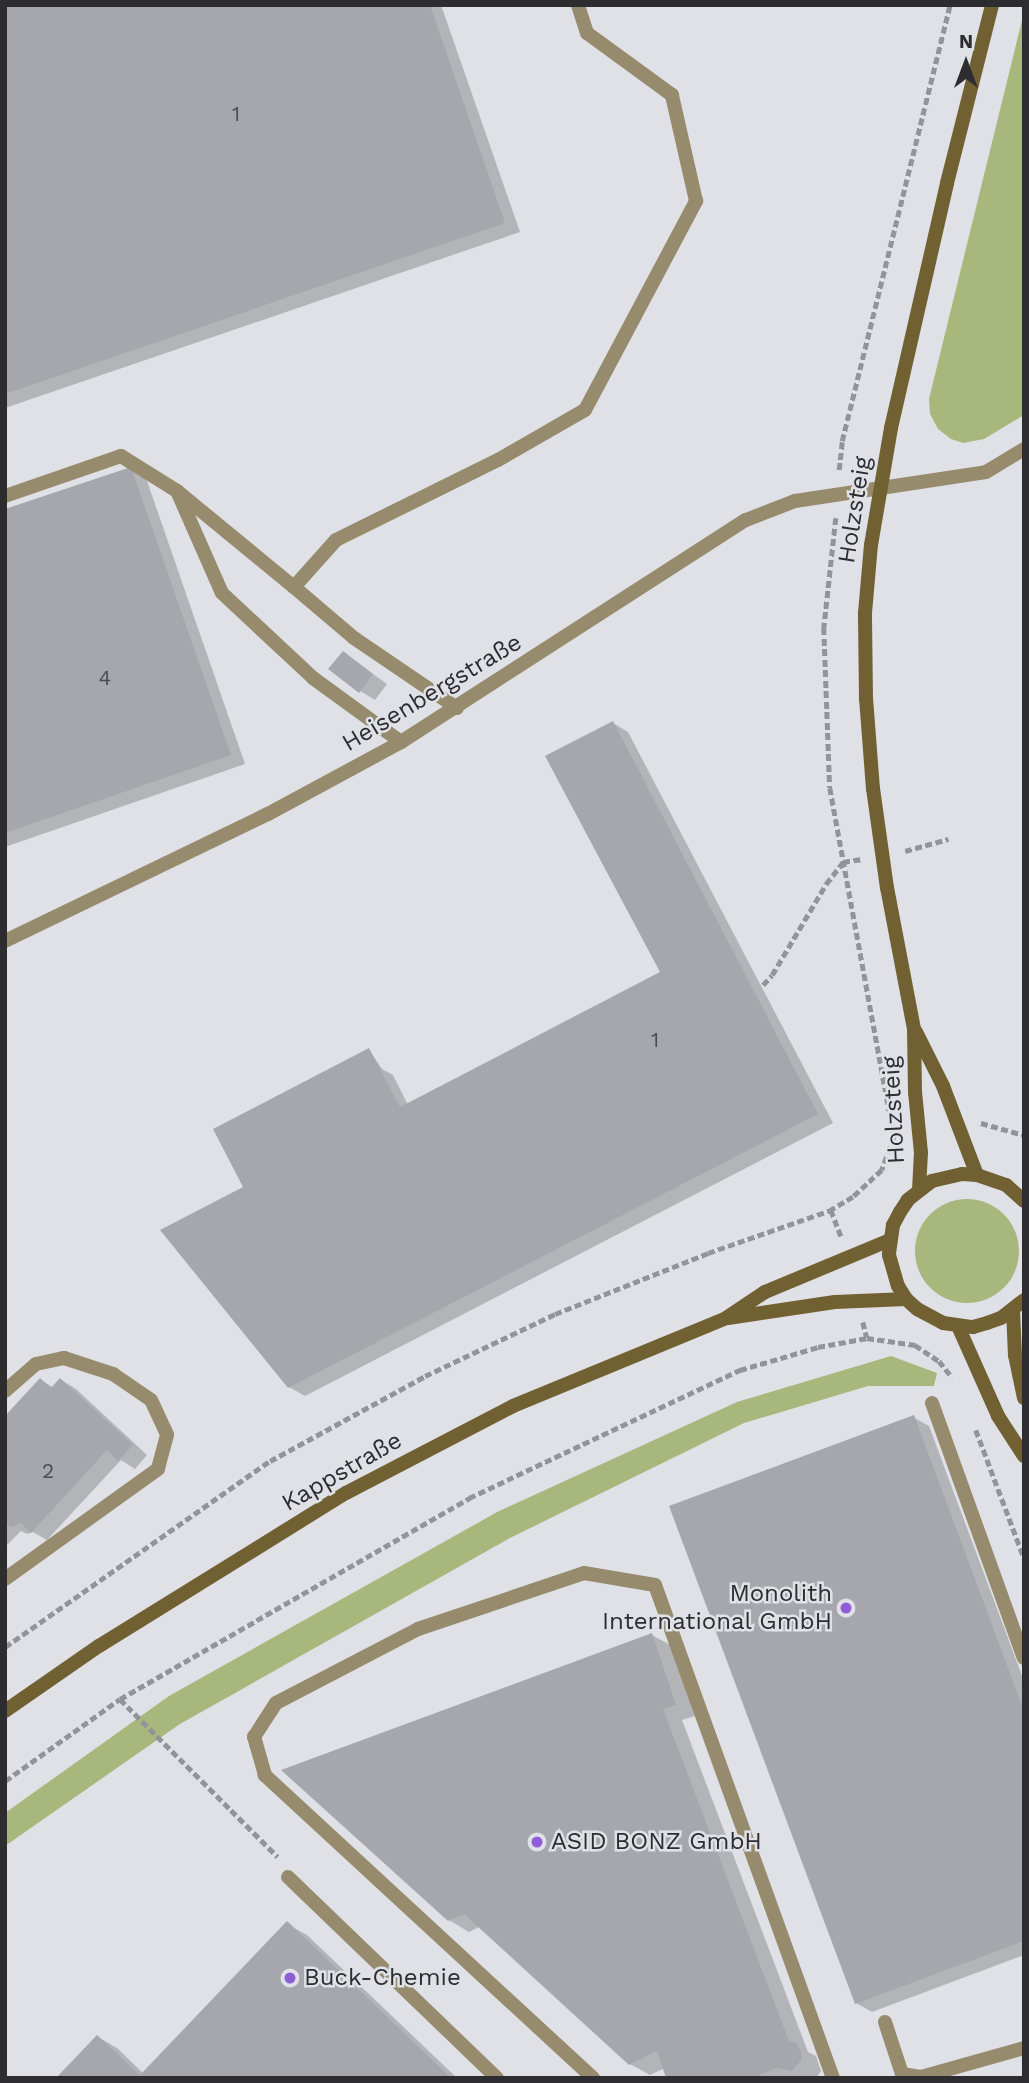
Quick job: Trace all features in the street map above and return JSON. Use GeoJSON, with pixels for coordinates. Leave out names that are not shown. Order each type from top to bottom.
{"type":"FeatureCollection","features":[{"type":"Feature","properties":{"kind":"street"},"geometry":{"type":"LineString","coordinates":[[294,587],[335,540],[498,460],[585,410],[696,201],[673,95],[587,33],[578,5]]}},
{"type":"Feature","properties":{"kind":"street","name":"Holzsteig"},"geometry":{"type":"LineString","coordinates":[[919,1189],[921,1153],[915,1092],[914,1029],[873,789],[864,655],[869,573],[879,491],[947,183],[992,5]]}},
{"type":"Feature","properties":{"kind":"street","name":"Heisenbergstraße"},"geometry":{"type":"LineString","coordinates":[[5,941],[268,814],[401,742],[746,520],[795,501],[879,491],[986,472],[1024,449]]}},
{"type":"Feature","properties":{"kind":"street"},"geometry":{"type":"LineString","coordinates":[[5,496],[121,456],[177,491],[354,638],[457,708]]}},
{"type":"Feature","properties":{"kind":"street"},"geometry":{"type":"LineString","coordinates":[[177,491],[222,593],[313,678],[401,742]]}},
{"type":"Feature","properties":{"kind":"street","name":"Holzsteig"},"geometry":{"type":"LineString","coordinates":[[914,1029],[943,1086],[977,1175]]}},
{"type":"Feature","properties":{"kind":"street"},"geometry":{"type":"LineString","coordinates":[[1018,1305],[988,1324],[958,1326],[930,1318],[906,1299],[892,1271],[890,1240],[900,1212],[919,1189],[947,1177],[977,1175],[1006,1185],[1024,1201]]}},
{"type":"Feature","properties":{"kind":"street","name":"Kappstraße"},"geometry":{"type":"LineString","coordinates":[[5,1711],[99,1647],[346,1493],[513,1406],[726,1318],[765,1292],[890,1240]]}},
{"type":"Feature","properties":{"kind":"street","name":"Kappstraße"},"geometry":{"type":"LineString","coordinates":[[726,1318],[772,1314],[835,1302],[906,1299]]}},
{"type":"Feature","properties":{"kind":"street"},"geometry":{"type":"LineString","coordinates":[[1018,1305],[1015,1355],[1024,1398]]}},
{"type":"Feature","properties":{"kind":"street"},"geometry":{"type":"LineString","coordinates":[[958,1326],[998,1416],[1024,1456]]}},
{"type":"Feature","properties":{"kind":"street"},"geometry":{"type":"LineString","coordinates":[[5,1391],[36,1364],[64,1357],[113,1374],[151,1400],[167,1435],[158,1469],[5,1578]]}},
{"type":"Feature","properties":{"kind":"street"},"geometry":{"type":"LineString","coordinates":[[932,1403],[1024,1658]]}},
{"type":"Feature","properties":{"kind":"street"},"geometry":{"type":"LineString","coordinates":[[593,2078],[265,1775],[254,1737],[276,1703],[418,1629],[584,1573],[654,1585],[833,2078]]}},
{"type":"Feature","properties":{"kind":"street"},"geometry":{"type":"LineString","coordinates":[[288,1877],[497,2078]]}},
{"type":"Feature","properties":{"kind":"street"},"geometry":{"type":"LineString","coordinates":[[885,2022],[902,2074],[921,2077],[1024,2048]]}},
{"type":"Feature","properties":{"kind":"path"},"geometry":{"type":"LineString","coordinates":[[763,985],[772,975],[826,884],[843,862],[924,848],[948,839]]}},
{"type":"Feature","properties":{"kind":"path"},"geometry":{"type":"LineString","coordinates":[[5,1647],[270,1461],[425,1376],[555,1314],[708,1253],[831,1210]]}},
{"type":"Feature","properties":{"kind":"path"},"geometry":{"type":"LineString","coordinates":[[5,1782],[120,1699],[469,1499],[740,1370],[818,1347],[867,1338],[891,1339],[928,1352],[950,1373],[955,1384]]}},
{"type":"Feature","properties":{"kind":"path"},"geometry":{"type":"LineString","coordinates":[[971,1418],[1005,1501],[1024,1558]]}},
{"type":"Feature","properties":{"kind":"path"},"geometry":{"type":"LineString","coordinates":[[120,1699],[281,1860],[288,1877]]}},
{"type":"Feature","properties":{"kind":"green space"},"geometry":{"type":"Polygon","coordinates":[[[1024,12],[1024,415],[984,439],[963,443],[951,439],[938,429],[930,414],[929,399],[1024,12]]]}},
{"type":"Feature","properties":{"kind":"green space"},"geometry":{"type":"Polygon","coordinates":[[[967,1199],[987,1203],[1004,1214],[1015,1231],[1019,1251],[1015,1271],[1004,1288],[987,1299],[967,1303],[947,1299],[930,1288],[919,1271],[915,1251],[919,1231],[930,1214],[947,1203],[967,1199]]]}},
{"type":"Feature","properties":{"kind":"green space"},"geometry":{"type":"Polygon","coordinates":[[[891,1356],[937,1373],[934,1386],[868,1386],[744,1423],[510,1538],[180,1724],[5,1846],[5,1813],[169,1696],[499,1511],[737,1402],[891,1356]]]}},
{"type":"Feature","properties":{"kind":"building"},"geometry":{"type":"Polygon","coordinates":[[[5,5],[430,5],[505,223],[5,394],[5,5]]]}},
{"type":"Feature","properties":{"kind":"building"},"geometry":{"type":"Polygon","coordinates":[[[131,467],[231,755],[5,833],[5,509],[131,467]]]}},
{"type":"Feature","properties":{"kind":"building"},"geometry":{"type":"Polygon","coordinates":[[[343,651],[373,674],[359,693],[328,669],[343,651]]]}},
{"type":"Feature","properties":{"kind":"building"},"geometry":{"type":"Polygon","coordinates":[[[613,721],[818,1114],[288,1388],[160,1230],[243,1187],[213,1129],[369,1048],[400,1107],[660,972],[545,756],[613,721]]]}},
{"type":"Feature","properties":{"kind":"building"},"geometry":{"type":"Polygon","coordinates":[[[40,1378],[51,1388],[60,1378],[133,1445],[118,1461],[107,1450],[31,1533],[21,1523],[10,1527],[5,1522],[5,1416],[40,1378]]]}},
{"type":"Feature","properties":{"kind":"building","name":"Monolith International GmbH"},"geometry":{"type":"Polygon","coordinates":[[[914,1415],[1024,1711],[1024,1941],[855,2004],[669,1506],[914,1415]]]}},
{"type":"Feature","properties":{"kind":"building","name":"ASID BONZ GmbH"},"geometry":{"type":"Polygon","coordinates":[[[652,1633],[676,1705],[663,1709],[789,2041],[796,2043],[800,2050],[802,2059],[792,2071],[777,2068],[752,2078],[666,2078],[657,2051],[629,2065],[464,1914],[448,1921],[281,1770],[652,1633]]]}},
{"type":"Feature","properties":{"kind":"building","name":"Buck-Chemie"},"geometry":{"type":"Polygon","coordinates":[[[287,1921],[451,2078],[56,2078],[97,2035],[140,2075],[287,1921]]]}},
{"type":"Feature","properties":{"kind":"place","name":"Monolith International GmbH"},"geometry":{"type":"Point","coordinates":[846,1608]}},
{"type":"Feature","properties":{"kind":"place","name":"ASID BONZ GmbH"},"geometry":{"type":"Point","coordinates":[537,1842]}},
{"type":"Feature","properties":{"kind":"place","name":"Buck-Chemie"},"geometry":{"type":"Point","coordinates":[290,1978]}}]}
